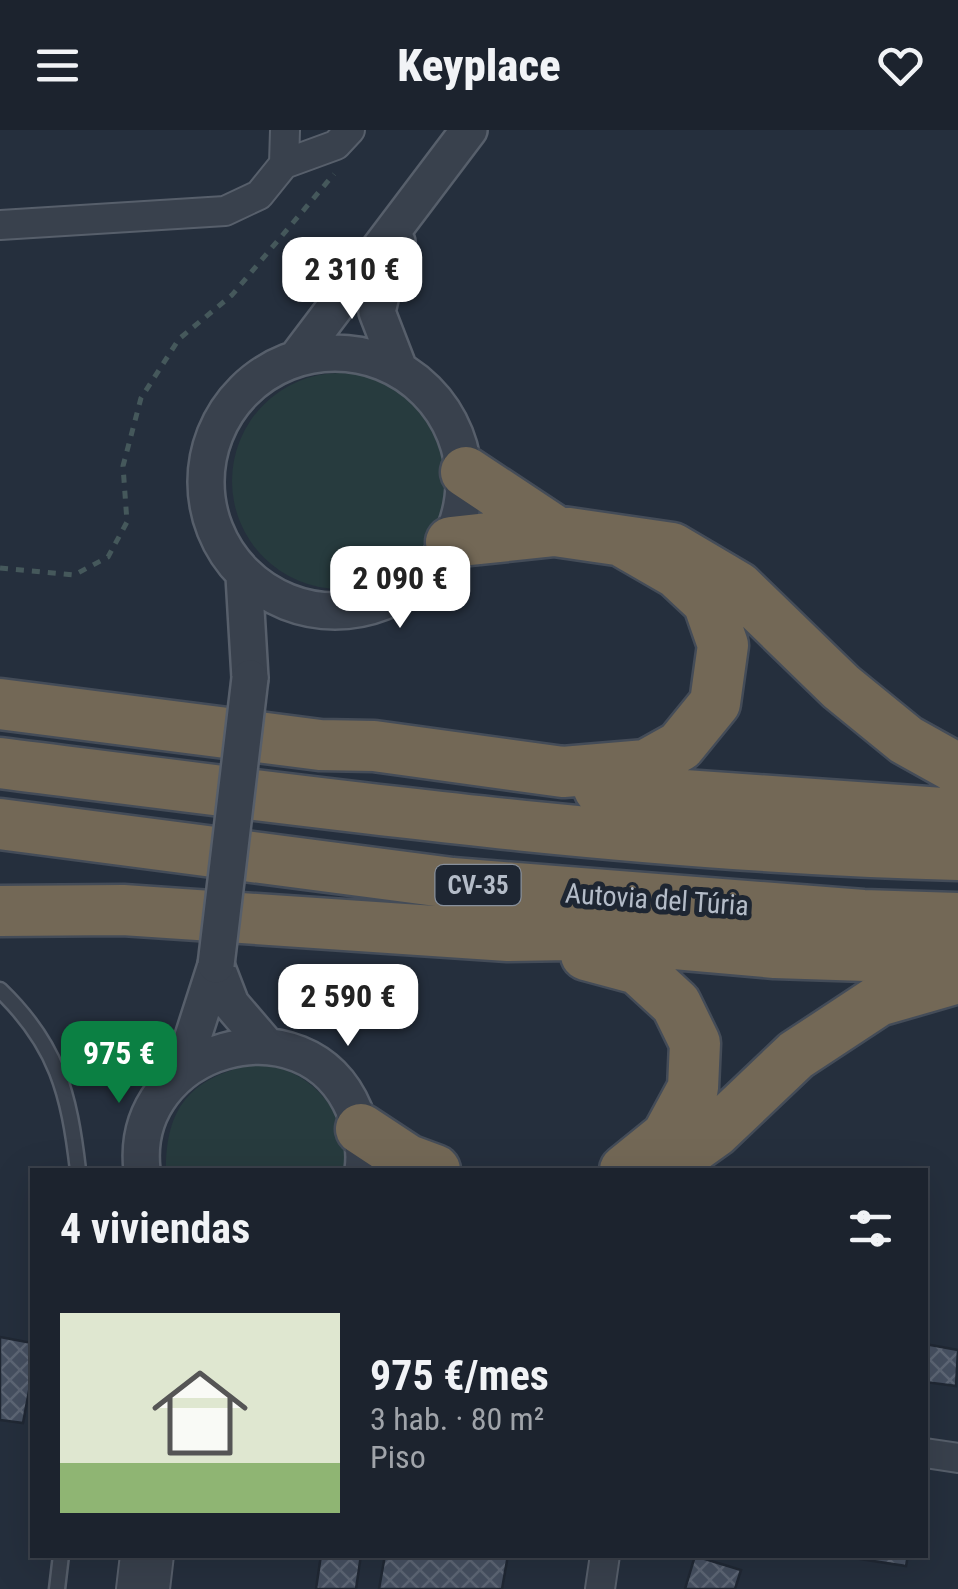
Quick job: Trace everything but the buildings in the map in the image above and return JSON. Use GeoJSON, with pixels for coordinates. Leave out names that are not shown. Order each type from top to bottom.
{"type":"FeatureCollection","features":[{"type":"Feature","properties":{"kind":"highway"},"geometry":{"type":"LineString","coordinates":[[466,472],[556,531]]}},
{"type":"Feature","properties":{"kind":"highway"},"geometry":{"type":"LineString","coordinates":[[451,542],[556,531],[672,548],[738,587],[854,697],[906,740],[958,769]]}},
{"type":"Feature","properties":{"kind":"highway"},"geometry":{"type":"LineString","coordinates":[[0,704],[320,745],[374,746],[563,772],[646,765],[680,746],[715,703],[723,645],[708,602],[677,573],[625,543]]}},
{"type":"Feature","properties":{"kind":"highway"},"geometry":{"type":"LineString","coordinates":[[320,745],[373,760],[589,788],[958,814]]}},
{"type":"Feature","properties":{"kind":"highway","name":"CV-35"},"geometry":{"type":"LineString","coordinates":[[0,763],[468,821],[867,853],[958,855]]}},
{"type":"Feature","properties":{"kind":"highway","name":"Autovia del Túria"},"geometry":{"type":"LineString","coordinates":[[0,824],[452,883],[862,915],[958,918]]}},
{"type":"Feature","properties":{"kind":"highway"},"geometry":{"type":"LineString","coordinates":[[0,911],[123,910],[508,936],[572,935],[775,953],[958,959]]}},
{"type":"Feature","properties":{"kind":"highway"},"geometry":{"type":"LineString","coordinates":[[508,936],[638,969],[676,1004],[695,1043],[692,1088],[667,1136],[627,1168]]}},
{"type":"Feature","properties":{"kind":"highway"},"geometry":{"type":"LineString","coordinates":[[665,1168],[716,1132],[796,1055],[878,1001],[958,978]]}},
{"type":"Feature","properties":{"kind":"highway"},"geometry":{"type":"LineString","coordinates":[[362,1150],[430,1168]]}},
{"type":"Feature","properties":{"kind":"street"},"geometry":{"type":"LineString","coordinates":[[284,164],[285,130]]}},
{"type":"Feature","properties":{"kind":"street"},"geometry":{"type":"LineString","coordinates":[[321,130],[329,130]]}},
{"type":"Feature","properties":{"kind":"street"},"geometry":{"type":"LineString","coordinates":[[0,224],[225,211],[259,195],[284,164],[336,146],[350,130]]}},
{"type":"Feature","properties":{"kind":"street"},"geometry":{"type":"LineString","coordinates":[[296,358],[469,130]]}},
{"type":"Feature","properties":{"kind":"street"},"geometry":{"type":"LineString","coordinates":[[399,369],[377,312],[389,261],[416,202]]}},
{"type":"Feature","properties":{"kind":"street"},"geometry":{"type":"LineString","coordinates":[[331,352],[366,356],[399,369],[432,395],[456,431],[466,472],[464,508],[451,542],[424,578],[387,602],[344,612],[301,608],[270,596],[244,576],[218,540],[206,498],[208,453],[226,412],[256,379],[296,358],[331,352]]}},
{"type":"Feature","properties":{"kind":"street"},"geometry":{"type":"LineString","coordinates":[[182,1071],[216,965],[250,678],[244,576]]}},
{"type":"Feature","properties":{"kind":"street"},"geometry":{"type":"LineString","coordinates":[[250,678],[272,634],[301,608]]}},
{"type":"Feature","properties":{"kind":"street"},"geometry":{"type":"LineString","coordinates":[[216,965],[231,1004],[266,1046]]}},
{"type":"Feature","properties":{"kind":"street"},"geometry":{"type":"LineString","coordinates":[[142,1168],[146,1124],[160,1095],[182,1071],[207,1055],[236,1046],[266,1046],[299,1055],[327,1073],[348,1099],[362,1150]]}},
{"type":"Feature","properties":{"kind":"street"},"geometry":{"type":"LineString","coordinates":[[928,1453],[958,1458]]}},
{"type":"Feature","properties":{"kind":"street"},"geometry":{"type":"LineString","coordinates":[[131,1589],[135,1558]]}},
{"type":"Feature","properties":{"kind":"street"},"geometry":{"type":"LineString","coordinates":[[155,1589],[159,1558]]}},
{"type":"Feature","properties":{"kind":"street"},"geometry":{"type":"LineString","coordinates":[[600,1589],[605,1558]]}},
{"type":"Feature","properties":{"kind":"lane"},"geometry":{"type":"LineString","coordinates":[[0,990],[29,1018],[59,1071],[73,1125],[78,1168]]}},
{"type":"Feature","properties":{"kind":"lane"},"geometry":{"type":"LineString","coordinates":[[58,1589],[61,1558]]}},
{"type":"Feature","properties":{"kind":"path"},"geometry":{"type":"LineString","coordinates":[[0,568],[74,575],[108,557],[127,522],[123,466],[142,398],[179,340],[232,295],[346,160]]}},
{"type":"Feature","properties":{"kind":"green space"},"geometry":{"type":"Polygon","coordinates":[[[340,373],[381,381],[417,404],[440,440],[448,481],[440,522],[417,558],[381,581],[340,589],[299,581],[263,558],[240,522],[232,481],[240,440],[263,404],[299,381],[340,373]]]}},
{"type":"Feature","properties":{"kind":"green space"},"geometry":{"type":"Polygon","coordinates":[[[250,1065],[270,1067],[311,1084],[339,1122],[345,1154],[343,1168],[166,1168],[177,1113],[197,1088],[250,1065]]]}}]}
